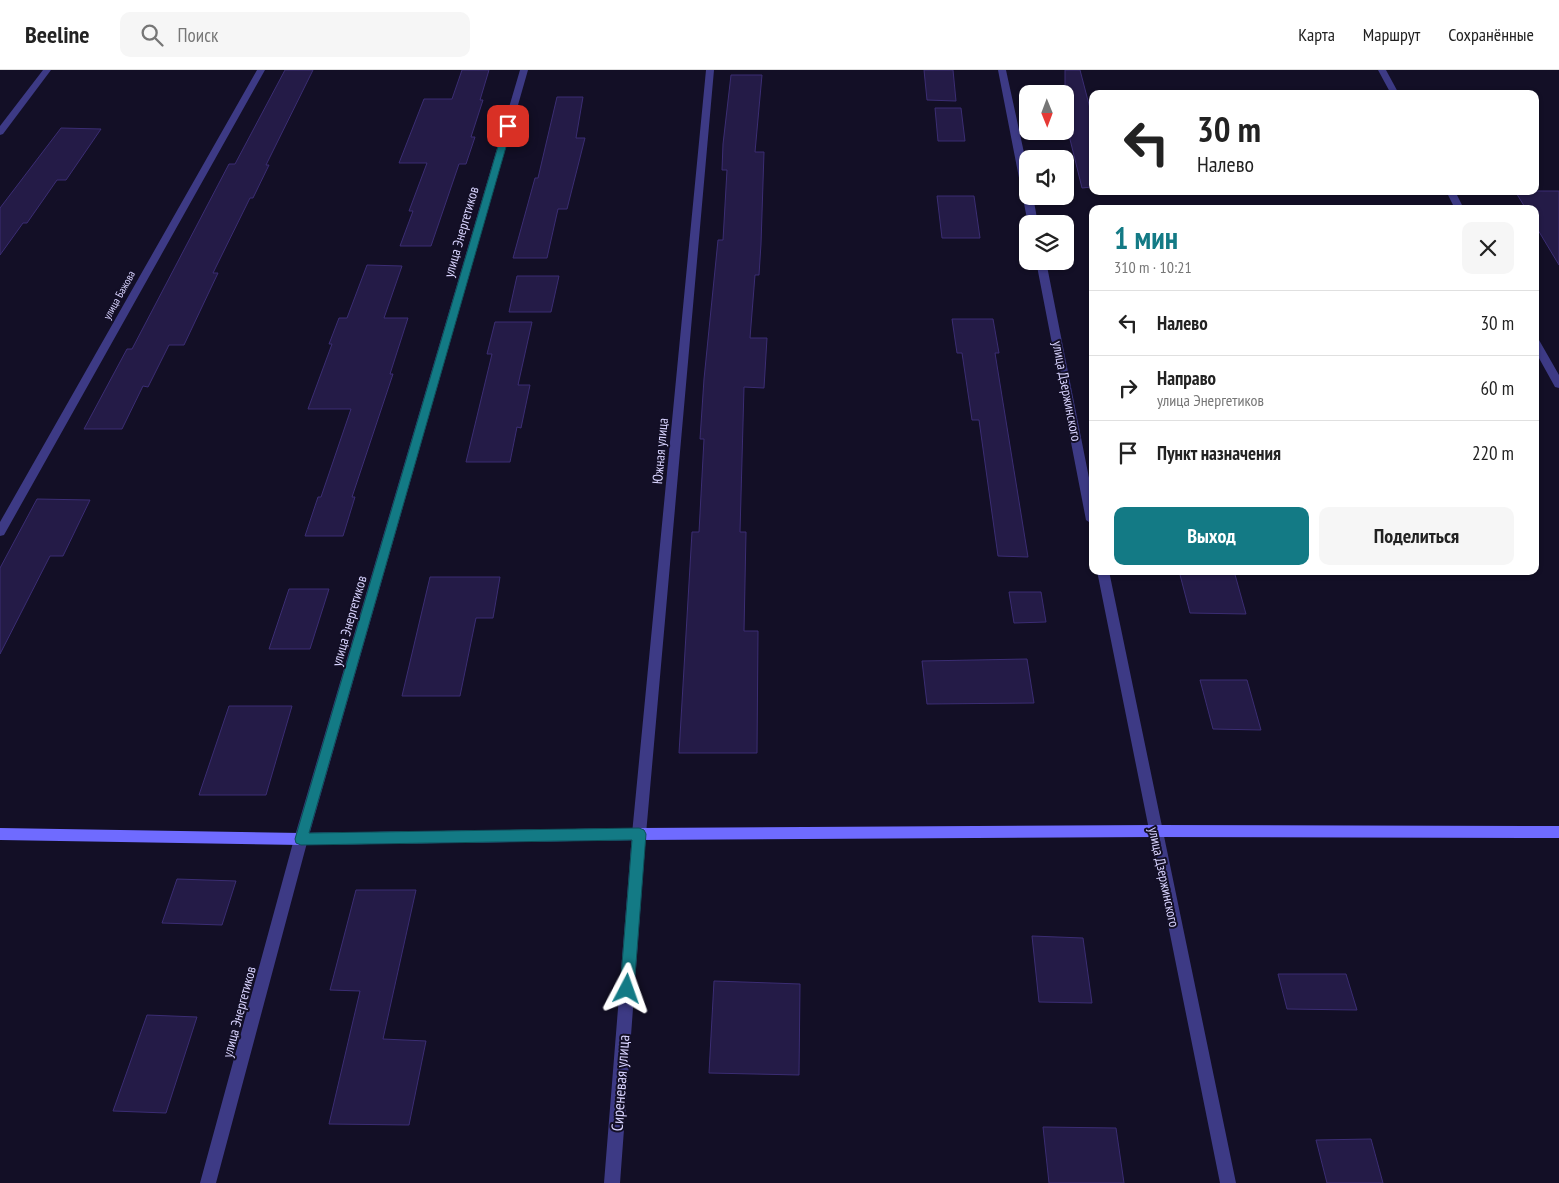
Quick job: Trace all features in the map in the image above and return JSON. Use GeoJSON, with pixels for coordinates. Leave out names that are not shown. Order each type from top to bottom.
{"type":"FeatureCollection","features":[{"type":"Feature","properties":{"kind":"main road"},"geometry":{"type":"LineString","coordinates":[[0,834],[301,839],[639,834],[1155,831],[1559,832]]}},
{"type":"Feature","properties":{"kind":"street"},"geometry":{"type":"LineString","coordinates":[[0,132],[47,70]]}},
{"type":"Feature","properties":{"kind":"street","name":"улица Бажова"},"geometry":{"type":"LineString","coordinates":[[0,532],[261,70]]}},
{"type":"Feature","properties":{"kind":"street","name":"улица Энергетиков"},"geometry":{"type":"LineString","coordinates":[[208,1183],[301,839],[524,70]]}},
{"type":"Feature","properties":{"kind":"street","name":"Южная улица"},"geometry":{"type":"LineString","coordinates":[[639,834],[710,70]]}},
{"type":"Feature","properties":{"kind":"street"},"geometry":{"type":"LineString","coordinates":[[1002,70],[1019,152]]}},
{"type":"Feature","properties":{"kind":"street"},"geometry":{"type":"LineString","coordinates":[[1382,70],[1393,90]]}},
{"type":"Feature","properties":{"kind":"street","name":"улица Дзержинского"},"geometry":{"type":"LineString","coordinates":[[1043,270],[1089,505]]}},
{"type":"Feature","properties":{"kind":"street"},"geometry":{"type":"LineString","coordinates":[[1539,349],[1559,384]]}},
{"type":"Feature","properties":{"kind":"street","name":"улица Дзержинского"},"geometry":{"type":"LineString","coordinates":[[1104,575],[1228,1183]]}},
{"type":"Feature","properties":{"kind":"street","name":"Сиреневая улица"},"geometry":{"type":"LineString","coordinates":[[612,1183],[639,834]]}},
{"type":"Feature","properties":{"kind":"building"},"geometry":{"type":"Polygon","coordinates":[[[285,70],[313,70],[266,165],[269,165],[253,198],[250,198],[213,273],[218,273],[184,345],[169,345],[148,387],[143,386],[122,429],[84,429],[127,349],[132,349],[229,164],[235,164],[285,70]]]}},
{"type":"Feature","properties":{"kind":"building"},"geometry":{"type":"Polygon","coordinates":[[[462,70],[489,70],[480,100],[483,100],[471,137],[475,137],[466,164],[459,164],[431,246],[400,246],[413,211],[409,211],[427,163],[399,163],[424,99],[452,99],[462,70]]]}},
{"type":"Feature","properties":{"kind":"building"},"geometry":{"type":"Polygon","coordinates":[[[924,70],[953,70],[956,101],[927,100],[924,70]]]}},
{"type":"Feature","properties":{"kind":"building"},"geometry":{"type":"Polygon","coordinates":[[[1065,70],[1080,70],[1089,104],[1089,187],[1082,188],[1070,140],[1074,140],[1074,85],[1065,85],[1065,70]]]}},
{"type":"Feature","properties":{"kind":"building"},"geometry":{"type":"Polygon","coordinates":[[[731,75],[762,75],[755,152],[764,152],[761,244],[759,275],[755,275],[750,338],[767,338],[764,388],[744,387],[740,532],[746,532],[744,631],[758,631],[757,753],[679,753],[692,532],[699,532],[704,439],[700,439],[704,379],[718,240],[723,240],[727,170],[722,170],[723,144],[731,75]]]}},
{"type":"Feature","properties":{"kind":"building"},"geometry":{"type":"Polygon","coordinates":[[[557,97],[583,97],[576,138],[585,138],[567,209],[558,209],[547,258],[513,258],[535,178],[538,178],[557,97]]]}},
{"type":"Feature","properties":{"kind":"building"},"geometry":{"type":"Polygon","coordinates":[[[935,108],[961,108],[965,141],[938,141],[935,108]]]}},
{"type":"Feature","properties":{"kind":"building"},"geometry":{"type":"Polygon","coordinates":[[[61,128],[101,129],[66,180],[57,180],[27,223],[23,223],[0,255],[0,208],[61,128]]]}},
{"type":"Feature","properties":{"kind":"building"},"geometry":{"type":"Polygon","coordinates":[[[1539,191],[1559,191],[1559,265],[1539,232],[1539,205],[1524,205],[1517,195],[1539,195],[1539,191]]]}},
{"type":"Feature","properties":{"kind":"building"},"geometry":{"type":"Polygon","coordinates":[[[937,196],[974,196],[980,238],[942,238],[937,196]]]}},
{"type":"Feature","properties":{"kind":"building"},"geometry":{"type":"Polygon","coordinates":[[[367,265],[402,266],[384,318],[408,318],[390,374],[393,374],[352,497],[355,497],[343,536],[305,536],[318,497],[321,497],[351,409],[308,409],[332,344],[329,344],[339,318],[347,318],[367,265]]]}},
{"type":"Feature","properties":{"kind":"building"},"geometry":{"type":"Polygon","coordinates":[[[517,276],[559,276],[551,312],[509,312],[517,276]]]}},
{"type":"Feature","properties":{"kind":"building"},"geometry":{"type":"Polygon","coordinates":[[[952,319],[993,319],[999,353],[995,353],[1028,557],[998,556],[979,420],[972,420],[962,353],[957,353],[952,319]]]}},
{"type":"Feature","properties":{"kind":"building"},"geometry":{"type":"Polygon","coordinates":[[[495,322],[532,322],[518,385],[530,385],[521,428],[517,427],[510,462],[466,462],[492,354],[487,354],[495,322]]]}},
{"type":"Feature","properties":{"kind":"building"},"geometry":{"type":"Polygon","coordinates":[[[37,499],[90,500],[63,556],[50,556],[0,654],[0,568],[37,499]]]}},
{"type":"Feature","properties":{"kind":"building"},"geometry":{"type":"Polygon","coordinates":[[[1180,575],[1235,575],[1246,614],[1190,613],[1180,575]]]}},
{"type":"Feature","properties":{"kind":"building"},"geometry":{"type":"Polygon","coordinates":[[[430,577],[500,577],[493,618],[476,618],[460,696],[402,696],[430,577]]]}},
{"type":"Feature","properties":{"kind":"building"},"geometry":{"type":"Polygon","coordinates":[[[289,589],[329,589],[310,649],[269,649],[289,589]]]}},
{"type":"Feature","properties":{"kind":"building"},"geometry":{"type":"Polygon","coordinates":[[[1009,592],[1041,592],[1046,622],[1014,623],[1009,592]]]}},
{"type":"Feature","properties":{"kind":"building"},"geometry":{"type":"Polygon","coordinates":[[[1027,659],[1034,703],[927,704],[922,661],[1027,659]]]}},
{"type":"Feature","properties":{"kind":"building"},"geometry":{"type":"Polygon","coordinates":[[[1200,680],[1247,680],[1261,730],[1213,729],[1200,680]]]}},
{"type":"Feature","properties":{"kind":"building"},"geometry":{"type":"Polygon","coordinates":[[[229,706],[292,706],[266,795],[199,795],[229,706]]]}},
{"type":"Feature","properties":{"kind":"building"},"geometry":{"type":"Polygon","coordinates":[[[177,879],[236,881],[222,925],[162,923],[177,879]]]}},
{"type":"Feature","properties":{"kind":"building"},"geometry":{"type":"Polygon","coordinates":[[[356,890],[416,890],[383,1039],[426,1041],[409,1125],[329,1124],[360,991],[330,990],[356,890]]]}},
{"type":"Feature","properties":{"kind":"building"},"geometry":{"type":"Polygon","coordinates":[[[1032,936],[1083,938],[1092,1003],[1039,1002],[1032,936]]]}},
{"type":"Feature","properties":{"kind":"building"},"geometry":{"type":"Polygon","coordinates":[[[1278,974],[1346,974],[1357,1010],[1287,1009],[1278,974]]]}},
{"type":"Feature","properties":{"kind":"building"},"geometry":{"type":"Polygon","coordinates":[[[714,981],[800,984],[799,1075],[709,1073],[714,981]]]}},
{"type":"Feature","properties":{"kind":"building"},"geometry":{"type":"Polygon","coordinates":[[[147,1015],[197,1017],[166,1113],[113,1111],[147,1015]]]}},
{"type":"Feature","properties":{"kind":"building"},"geometry":{"type":"Polygon","coordinates":[[[1043,1127],[1116,1128],[1124,1183],[1049,1183],[1043,1127]]]}},
{"type":"Feature","properties":{"kind":"building"},"geometry":{"type":"Polygon","coordinates":[[[1371,1139],[1383,1183],[1327,1183],[1316,1140],[1371,1139]]]}},
{"type":"Feature","properties":{"kind":"route"},"geometry":{"type":"LineString","coordinates":[[508,126],[301,839],[639,834],[627,989]]}}]}
